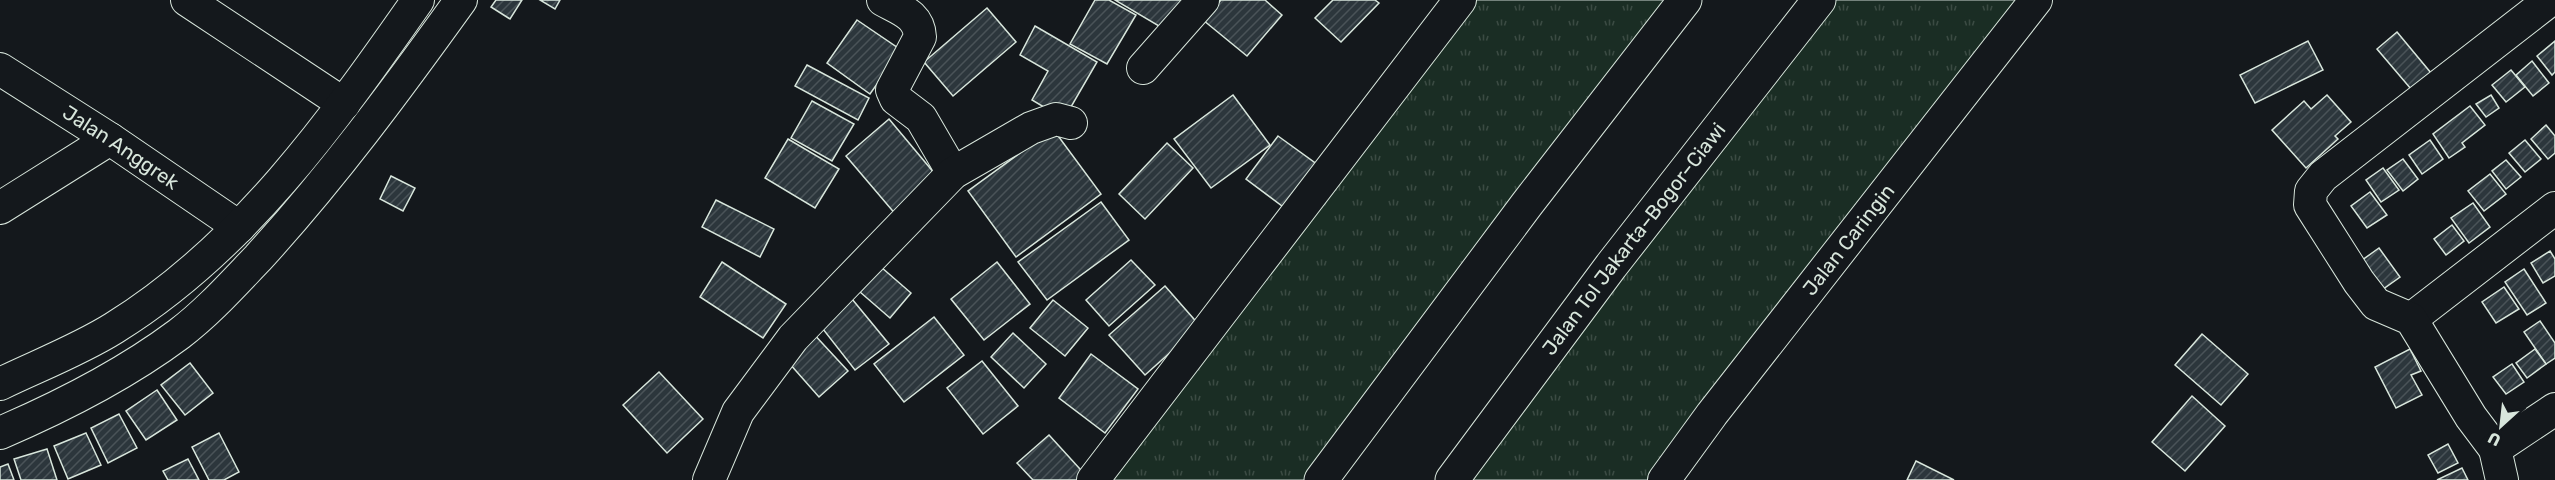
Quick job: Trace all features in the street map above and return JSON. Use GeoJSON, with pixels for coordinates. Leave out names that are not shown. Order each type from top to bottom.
{"type":"FeatureCollection","features":[{"type":"Feature","properties":{"kind":"highway"},"geometry":{"type":"LineString","coordinates":[[1321,480],[1527,204],[1685,0]]}},
{"type":"Feature","properties":{"kind":"highway","name":"Jalan Tol Jakarta–Bogor–Ciawi"},"geometry":{"type":"LineString","coordinates":[[1452,480],[1611,266],[1819,0]]}},
{"type":"Feature","properties":{"kind":"street"},"geometry":{"type":"LineString","coordinates":[[188,0],[344,104]]}},
{"type":"Feature","properties":{"kind":"street"},"geometry":{"type":"LineString","coordinates":[[0,384],[113,329],[189,275],[272,194],[344,104],[418,0]]}},
{"type":"Feature","properties":{"kind":"street"},"geometry":{"type":"LineString","coordinates":[[0,433],[80,396],[130,367],[180,333],[223,295],[290,223],[371,123],[461,0]]}},
{"type":"Feature","properties":{"kind":"street"},"geometry":{"type":"LineString","coordinates":[[883,0],[915,18],[920,27],[920,37],[892,90],[896,99],[921,118],[953,173]]}},
{"type":"Feature","properties":{"kind":"street"},"geometry":{"type":"LineString","coordinates":[[1143,68],[1203,0]]}},
{"type":"Feature","properties":{"kind":"street"},"geometry":{"type":"LineString","coordinates":[[1093,480],[1460,0]]}},
{"type":"Feature","properties":{"kind":"street","name":"Jalan Caringin"},"geometry":{"type":"LineString","coordinates":[[1664,480],[1712,414],[2036,0]]}},
{"type":"Feature","properties":{"kind":"street"},"geometry":{"type":"LineString","coordinates":[[2502,480],[2495,449],[2471,417],[2411,319],[2376,304],[2358,282],[2310,205],[2311,191],[2323,176],[2550,0]]}},
{"type":"Feature","properties":{"kind":"street","name":"Jalan Anggrek"},"geometry":{"type":"LineString","coordinates":[[0,69],[110,139],[239,227]]}},
{"type":"Feature","properties":{"kind":"street"},"geometry":{"type":"LineString","coordinates":[[709,480],[738,411],[793,338],[953,173],[1031,128],[1056,119],[1071,123]]}},
{"type":"Feature","properties":{"kind":"street"},"geometry":{"type":"LineString","coordinates":[[0,207],[110,139]]}},
{"type":"Feature","properties":{"kind":"street"},"geometry":{"type":"LineString","coordinates":[[2411,319],[2555,208]]}},
{"type":"Feature","properties":{"kind":"street"},"geometry":{"type":"LineString","coordinates":[[2495,449],[2555,409]]}},
{"type":"Feature","properties":{"kind":"green space"},"geometry":{"type":"Polygon","coordinates":[[[1460,0],[1686,0],[1324,480],[1095,480],[1460,0]]]}},
{"type":"Feature","properties":{"kind":"green space"},"geometry":{"type":"Polygon","coordinates":[[[1819,0],[2039,0],[1664,480],[1453,480],[1819,0]]]}},
{"type":"Feature","properties":{"kind":"building"},"geometry":{"type":"Polygon","coordinates":[[[496,0],[522,0],[510,19],[491,7],[496,0]]]}},
{"type":"Feature","properties":{"kind":"building"},"geometry":{"type":"Polygon","coordinates":[[[540,0],[560,0],[555,9],[540,0]]]}},
{"type":"Feature","properties":{"kind":"building"},"geometry":{"type":"Polygon","coordinates":[[[1095,0],[1109,0],[1136,15],[1107,64],[1070,44],[1095,0]]]}},
{"type":"Feature","properties":{"kind":"building"},"geometry":{"type":"Polygon","coordinates":[[[1115,0],[1187,0],[1169,32],[1115,0]]]}},
{"type":"Feature","properties":{"kind":"building"},"geometry":{"type":"Polygon","coordinates":[[[1221,0],[1265,0],[1282,15],[1247,56],[1203,20],[1221,0]]]}},
{"type":"Feature","properties":{"kind":"building"},"geometry":{"type":"Polygon","coordinates":[[[1333,0],[1375,0],[1379,3],[1341,42],[1315,18],[1333,0]]]}},
{"type":"Feature","properties":{"kind":"building"},"geometry":{"type":"Polygon","coordinates":[[[987,8],[1016,42],[953,96],[924,62],[987,8]]]}},
{"type":"Feature","properties":{"kind":"building"},"geometry":{"type":"Polygon","coordinates":[[[857,20],[901,50],[870,94],[827,63],[857,20]]]}},
{"type":"Feature","properties":{"kind":"building"},"geometry":{"type":"Polygon","coordinates":[[[1035,26],[1097,62],[1064,119],[1032,100],[1048,71],[1020,55],[1035,26]]]}},
{"type":"Feature","properties":{"kind":"building"},"geometry":{"type":"Polygon","coordinates":[[[2397,32],[2431,73],[2411,89],[2377,49],[2397,32]]]}},
{"type":"Feature","properties":{"kind":"building"},"geometry":{"type":"Polygon","coordinates":[[[2308,41],[2323,70],[2255,103],[2240,75],[2308,41]]]}},
{"type":"Feature","properties":{"kind":"building"},"geometry":{"type":"Polygon","coordinates":[[[2555,41],[2555,72],[2552,75],[2537,56],[2555,41]]]}},
{"type":"Feature","properties":{"kind":"building"},"geometry":{"type":"Polygon","coordinates":[[[2532,61],[2549,83],[2533,96],[2516,75],[2532,61]]]}},
{"type":"Feature","properties":{"kind":"building"},"geometry":{"type":"Polygon","coordinates":[[[807,65],[869,98],[858,120],[795,86],[807,65]]]}},
{"type":"Feature","properties":{"kind":"building"},"geometry":{"type":"Polygon","coordinates":[[[2511,70],[2525,87],[2506,102],[2492,85],[2511,70]]]}},
{"type":"Feature","properties":{"kind":"building"},"geometry":{"type":"Polygon","coordinates":[[[1233,95],[1270,145],[1211,188],[1174,139],[1233,95]]]}},
{"type":"Feature","properties":{"kind":"building"},"geometry":{"type":"Polygon","coordinates":[[[2327,95],[2351,122],[2335,136],[2338,139],[2306,168],[2272,130],[2304,101],[2311,109],[2327,95]]]}},
{"type":"Feature","properties":{"kind":"building"},"geometry":{"type":"Polygon","coordinates":[[[2491,95],[2499,108],[2486,117],[2476,104],[2491,95]]]}},
{"type":"Feature","properties":{"kind":"building"},"geometry":{"type":"Polygon","coordinates":[[[812,101],[854,124],[832,161],[791,138],[812,101]]]}},
{"type":"Feature","properties":{"kind":"building"},"geometry":{"type":"Polygon","coordinates":[[[2470,106],[2485,125],[2462,143],[2465,147],[2449,158],[2433,134],[2470,106]]]}},
{"type":"Feature","properties":{"kind":"building"},"geometry":{"type":"Polygon","coordinates":[[[889,119],[940,180],[897,216],[846,156],[889,119]]]}},
{"type":"Feature","properties":{"kind":"building"},"geometry":{"type":"Polygon","coordinates":[[[2546,125],[2555,136],[2555,153],[2548,159],[2531,139],[2546,125]]]}},
{"type":"Feature","properties":{"kind":"building"},"geometry":{"type":"Polygon","coordinates":[[[1053,129],[1101,194],[1016,257],[968,191],[1053,129]]]}},
{"type":"Feature","properties":{"kind":"building"},"geometry":{"type":"Polygon","coordinates":[[[1278,136],[1318,165],[1286,209],[1246,179],[1278,136]]]}},
{"type":"Feature","properties":{"kind":"building"},"geometry":{"type":"Polygon","coordinates":[[[788,139],[839,169],[815,208],[765,178],[788,139]]]}},
{"type":"Feature","properties":{"kind":"building"},"geometry":{"type":"Polygon","coordinates":[[[2430,140],[2443,159],[2422,174],[2409,155],[2430,140]]]}},
{"type":"Feature","properties":{"kind":"building"},"geometry":{"type":"Polygon","coordinates":[[[2525,140],[2541,159],[2525,172],[2509,153],[2525,140]]]}},
{"type":"Feature","properties":{"kind":"building"},"geometry":{"type":"Polygon","coordinates":[[[1167,143],[1193,168],[1145,219],[1119,194],[1167,143]]]}},
{"type":"Feature","properties":{"kind":"building"},"geometry":{"type":"Polygon","coordinates":[[[2403,159],[2418,179],[2403,191],[2387,170],[2403,159]]]}},
{"type":"Feature","properties":{"kind":"building"},"geometry":{"type":"Polygon","coordinates":[[[2506,160],[2521,177],[2506,189],[2492,171],[2506,160]]]}},
{"type":"Feature","properties":{"kind":"building"},"geometry":{"type":"Polygon","coordinates":[[[2383,168],[2399,190],[2381,202],[2366,180],[2383,168]]]}},
{"type":"Feature","properties":{"kind":"building"},"geometry":{"type":"Polygon","coordinates":[[[2490,174],[2506,194],[2484,211],[2468,191],[2490,174]]]}},
{"type":"Feature","properties":{"kind":"building"},"geometry":{"type":"Polygon","coordinates":[[[391,176],[415,188],[403,211],[380,199],[391,176]]]}},
{"type":"Feature","properties":{"kind":"building"},"geometry":{"type":"Polygon","coordinates":[[[2370,192],[2387,215],[2367,228],[2351,206],[2370,192]]]}},
{"type":"Feature","properties":{"kind":"building"},"geometry":{"type":"Polygon","coordinates":[[[716,200],[774,229],[760,257],[702,227],[716,200]]]}},
{"type":"Feature","properties":{"kind":"building"},"geometry":{"type":"Polygon","coordinates":[[[1101,202],[1129,240],[1047,300],[1018,262],[1101,202]]]}},
{"type":"Feature","properties":{"kind":"building"},"geometry":{"type":"Polygon","coordinates":[[[2473,203],[2490,227],[2469,243],[2451,218],[2473,203]]]}},
{"type":"Feature","properties":{"kind":"building"},"geometry":{"type":"Polygon","coordinates":[[[2452,225],[2464,241],[2446,255],[2434,239],[2452,225]]]}},
{"type":"Feature","properties":{"kind":"building"},"geometry":{"type":"Polygon","coordinates":[[[2379,248],[2400,277],[2372,297],[2351,268],[2379,248]]]}},
{"type":"Feature","properties":{"kind":"building"},"geometry":{"type":"Polygon","coordinates":[[[2550,251],[2555,259],[2555,276],[2543,283],[2531,263],[2550,251]]]}},
{"type":"Feature","properties":{"kind":"building"},"geometry":{"type":"Polygon","coordinates":[[[1131,260],[1155,285],[1109,326],[1086,300],[1131,260]]]}},
{"type":"Feature","properties":{"kind":"building"},"geometry":{"type":"Polygon","coordinates":[[[722,262],[786,304],[763,338],[700,297],[722,262]]]}},
{"type":"Feature","properties":{"kind":"building"},"geometry":{"type":"Polygon","coordinates":[[[997,262],[1030,304],[984,340],[951,299],[997,262]]]}},
{"type":"Feature","properties":{"kind":"building"},"geometry":{"type":"Polygon","coordinates":[[[881,267],[911,293],[890,318],[860,292],[881,267]]]}},
{"type":"Feature","properties":{"kind":"building"},"geometry":{"type":"Polygon","coordinates":[[[2524,269],[2546,303],[2527,315],[2505,282],[2524,269]]]}},
{"type":"Feature","properties":{"kind":"building"},"geometry":{"type":"Polygon","coordinates":[[[1165,286],[1200,326],[1145,375],[1109,335],[1165,286]]]}},
{"type":"Feature","properties":{"kind":"building"},"geometry":{"type":"Polygon","coordinates":[[[2504,287],[2519,309],[2496,323],[2482,302],[2504,287]]]}},
{"type":"Feature","properties":{"kind":"building"},"geometry":{"type":"Polygon","coordinates":[[[852,299],[889,344],[855,370],[819,324],[852,299]]]}},
{"type":"Feature","properties":{"kind":"building"},"geometry":{"type":"Polygon","coordinates":[[[1053,300],[1088,328],[1065,356],[1030,328],[1053,300]]]}},
{"type":"Feature","properties":{"kind":"building"},"geometry":{"type":"Polygon","coordinates":[[[934,317],[964,355],[904,402],[874,364],[934,317]]]}},
{"type":"Feature","properties":{"kind":"building"},"geometry":{"type":"Polygon","coordinates":[[[2540,321],[2555,343],[2555,358],[2546,364],[2524,332],[2540,321]]]}},
{"type":"Feature","properties":{"kind":"building"},"geometry":{"type":"Polygon","coordinates":[[[810,330],[848,371],[819,397],[782,355],[810,330]]]}},
{"type":"Feature","properties":{"kind":"building"},"geometry":{"type":"Polygon","coordinates":[[[1013,333],[1046,364],[1024,388],[991,357],[1013,333]]]}},
{"type":"Feature","properties":{"kind":"building"},"geometry":{"type":"Polygon","coordinates":[[[2202,334],[2248,374],[2221,405],[2175,365],[2202,334]]]}},
{"type":"Feature","properties":{"kind":"building"},"geometry":{"type":"Polygon","coordinates":[[[2410,349],[2421,371],[2411,375],[2422,395],[2396,408],[2375,367],[2410,349]]]}},
{"type":"Feature","properties":{"kind":"building"},"geometry":{"type":"Polygon","coordinates":[[[2535,349],[2546,364],[2527,378],[2516,363],[2535,349]]]}},
{"type":"Feature","properties":{"kind":"building"},"geometry":{"type":"Polygon","coordinates":[[[1091,354],[1138,389],[1105,433],[1059,398],[1091,354]]]}},
{"type":"Feature","properties":{"kind":"building"},"geometry":{"type":"Polygon","coordinates":[[[982,361],[1018,406],[983,434],[947,388],[982,361]]]}},
{"type":"Feature","properties":{"kind":"building"},"geometry":{"type":"Polygon","coordinates":[[[190,363],[213,393],[185,415],[161,385],[190,363]]]}},
{"type":"Feature","properties":{"kind":"building"},"geometry":{"type":"Polygon","coordinates":[[[2512,364],[2524,382],[2506,394],[2493,377],[2512,364]]]}},
{"type":"Feature","properties":{"kind":"building"},"geometry":{"type":"Polygon","coordinates":[[[659,372],[703,419],[667,453],[623,405],[659,372]]]}},
{"type":"Feature","properties":{"kind":"building"},"geometry":{"type":"Polygon","coordinates":[[[157,390],[177,420],[146,440],[126,411],[157,390]]]}},
{"type":"Feature","properties":{"kind":"building"},"geometry":{"type":"Polygon","coordinates":[[[2192,396],[2225,426],[2185,471],[2152,442],[2192,396]]]}},
{"type":"Feature","properties":{"kind":"building"},"geometry":{"type":"Polygon","coordinates":[[[119,414],[137,448],[108,463],[91,428],[119,414]]]}},
{"type":"Feature","properties":{"kind":"building"},"geometry":{"type":"Polygon","coordinates":[[[86,433],[101,465],[68,479],[54,446],[86,433]]]}},
{"type":"Feature","properties":{"kind":"building"},"geometry":{"type":"Polygon","coordinates":[[[219,433],[239,472],[224,480],[209,480],[192,447],[219,433]]]}},
{"type":"Feature","properties":{"kind":"building"},"geometry":{"type":"Polygon","coordinates":[[[1049,435],[1090,480],[1033,480],[1017,463],[1049,435]]]}},
{"type":"Feature","properties":{"kind":"building"},"geometry":{"type":"Polygon","coordinates":[[[2448,444],[2458,463],[2438,473],[2428,455],[2448,444]]]}},
{"type":"Feature","properties":{"kind":"building"},"geometry":{"type":"Polygon","coordinates":[[[47,449],[57,480],[21,480],[14,459],[47,449]]]}},
{"type":"Feature","properties":{"kind":"building"},"geometry":{"type":"Polygon","coordinates":[[[188,459],[199,480],[168,480],[163,471],[188,459]]]}},
{"type":"Feature","properties":{"kind":"building"},"geometry":{"type":"Polygon","coordinates":[[[1916,461],[1954,480],[1907,480],[1916,461]]]}},
{"type":"Feature","properties":{"kind":"building"},"geometry":{"type":"Polygon","coordinates":[[[8,464],[14,480],[0,480],[0,467],[8,464]]]}},
{"type":"Feature","properties":{"kind":"building"},"geometry":{"type":"Polygon","coordinates":[[[2462,468],[2468,480],[2437,480],[2462,468]]]}}]}
